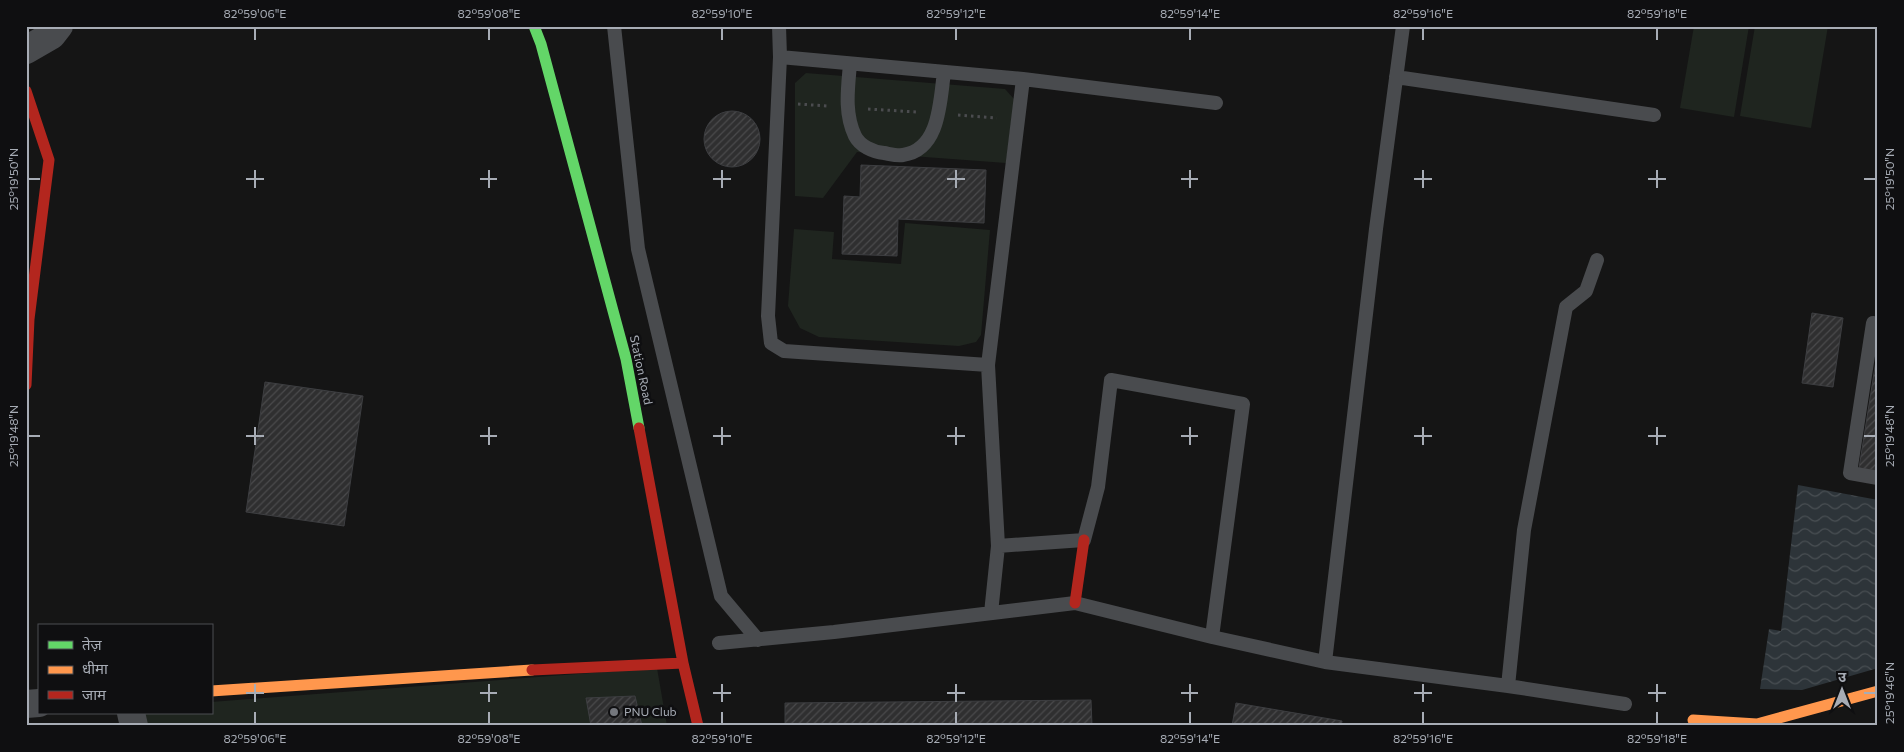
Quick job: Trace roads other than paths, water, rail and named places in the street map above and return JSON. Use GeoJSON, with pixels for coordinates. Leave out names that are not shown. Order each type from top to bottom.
{"type":"FeatureCollection","features":[{"type":"Feature","properties":{"kind":"street"},"geometry":{"type":"LineString","coordinates":[[26,50],[52,35],[59,26]]}},
{"type":"Feature","properties":{"kind":"street","name":"Station Road"},"geometry":{"type":"LineString","coordinates":[[534,26],[541,44],[626,359],[683,663],[698,726]]}},
{"type":"Feature","properties":{"kind":"street"},"geometry":{"type":"LineString","coordinates":[[26,91],[49,160],[28,319],[26,385]]}},
{"type":"Feature","properties":{"kind":"street"},"geometry":{"type":"LineString","coordinates":[[1075,603],[1084,540]]}},
{"type":"Feature","properties":{"kind":"street"},"geometry":{"type":"LineString","coordinates":[[212,691],[460,674],[683,663]]}},
{"type":"Feature","properties":{"kind":"street"},"geometry":{"type":"LineString","coordinates":[[1693,720],[1757,724],[1878,691]]}},
{"type":"Feature","properties":{"kind":"lane"},"geometry":{"type":"LineString","coordinates":[[614,26],[638,249],[721,596],[758,640]]}},
{"type":"Feature","properties":{"kind":"lane"},"geometry":{"type":"LineString","coordinates":[[779,26],[780,57],[768,316],[770,343],[784,351],[988,365]]}},
{"type":"Feature","properties":{"kind":"lane"},"geometry":{"type":"LineString","coordinates":[[1325,662],[1376,229],[1403,26]]}},
{"type":"Feature","properties":{"kind":"lane"},"geometry":{"type":"LineString","coordinates":[[780,57],[1023,79],[1216,103]]}},
{"type":"Feature","properties":{"kind":"lane"},"geometry":{"type":"LineString","coordinates":[[850,64],[847,108],[856,138],[872,152],[902,155],[918,150],[929,138],[937,123],[944,72]]}},
{"type":"Feature","properties":{"kind":"lane"},"geometry":{"type":"LineString","coordinates":[[1396,77],[1654,115]]}},
{"type":"Feature","properties":{"kind":"lane"},"geometry":{"type":"LineString","coordinates":[[991,613],[998,546],[988,365],[1023,79]]}},
{"type":"Feature","properties":{"kind":"lane"},"geometry":{"type":"LineString","coordinates":[[1508,686],[1524,530],[1566,307],[1586,292],[1597,260]]}},
{"type":"Feature","properties":{"kind":"lane"},"geometry":{"type":"LineString","coordinates":[[1872,323],[1850,473],[1878,478]]}},
{"type":"Feature","properties":{"kind":"lane"},"geometry":{"type":"LineString","coordinates":[[998,546],[1084,540],[1098,487],[1111,380],[1243,404],[1212,637]]}},
{"type":"Feature","properties":{"kind":"lane"},"geometry":{"type":"LineString","coordinates":[[719,643],[834,632],[1075,603],[1212,637],[1325,662],[1508,686],[1625,704]]}},
{"type":"Feature","properties":{"kind":"water"},"geometry":{"type":"Polygon","coordinates":[[[1798,485],[1878,500],[1878,668],[1802,690],[1760,689],[1769,629],[1781,631],[1798,485]]]}},
{"type":"Feature","properties":{"kind":"place","name":"PNU Club"},"geometry":{"type":"Point","coordinates":[614,712]}}]}
